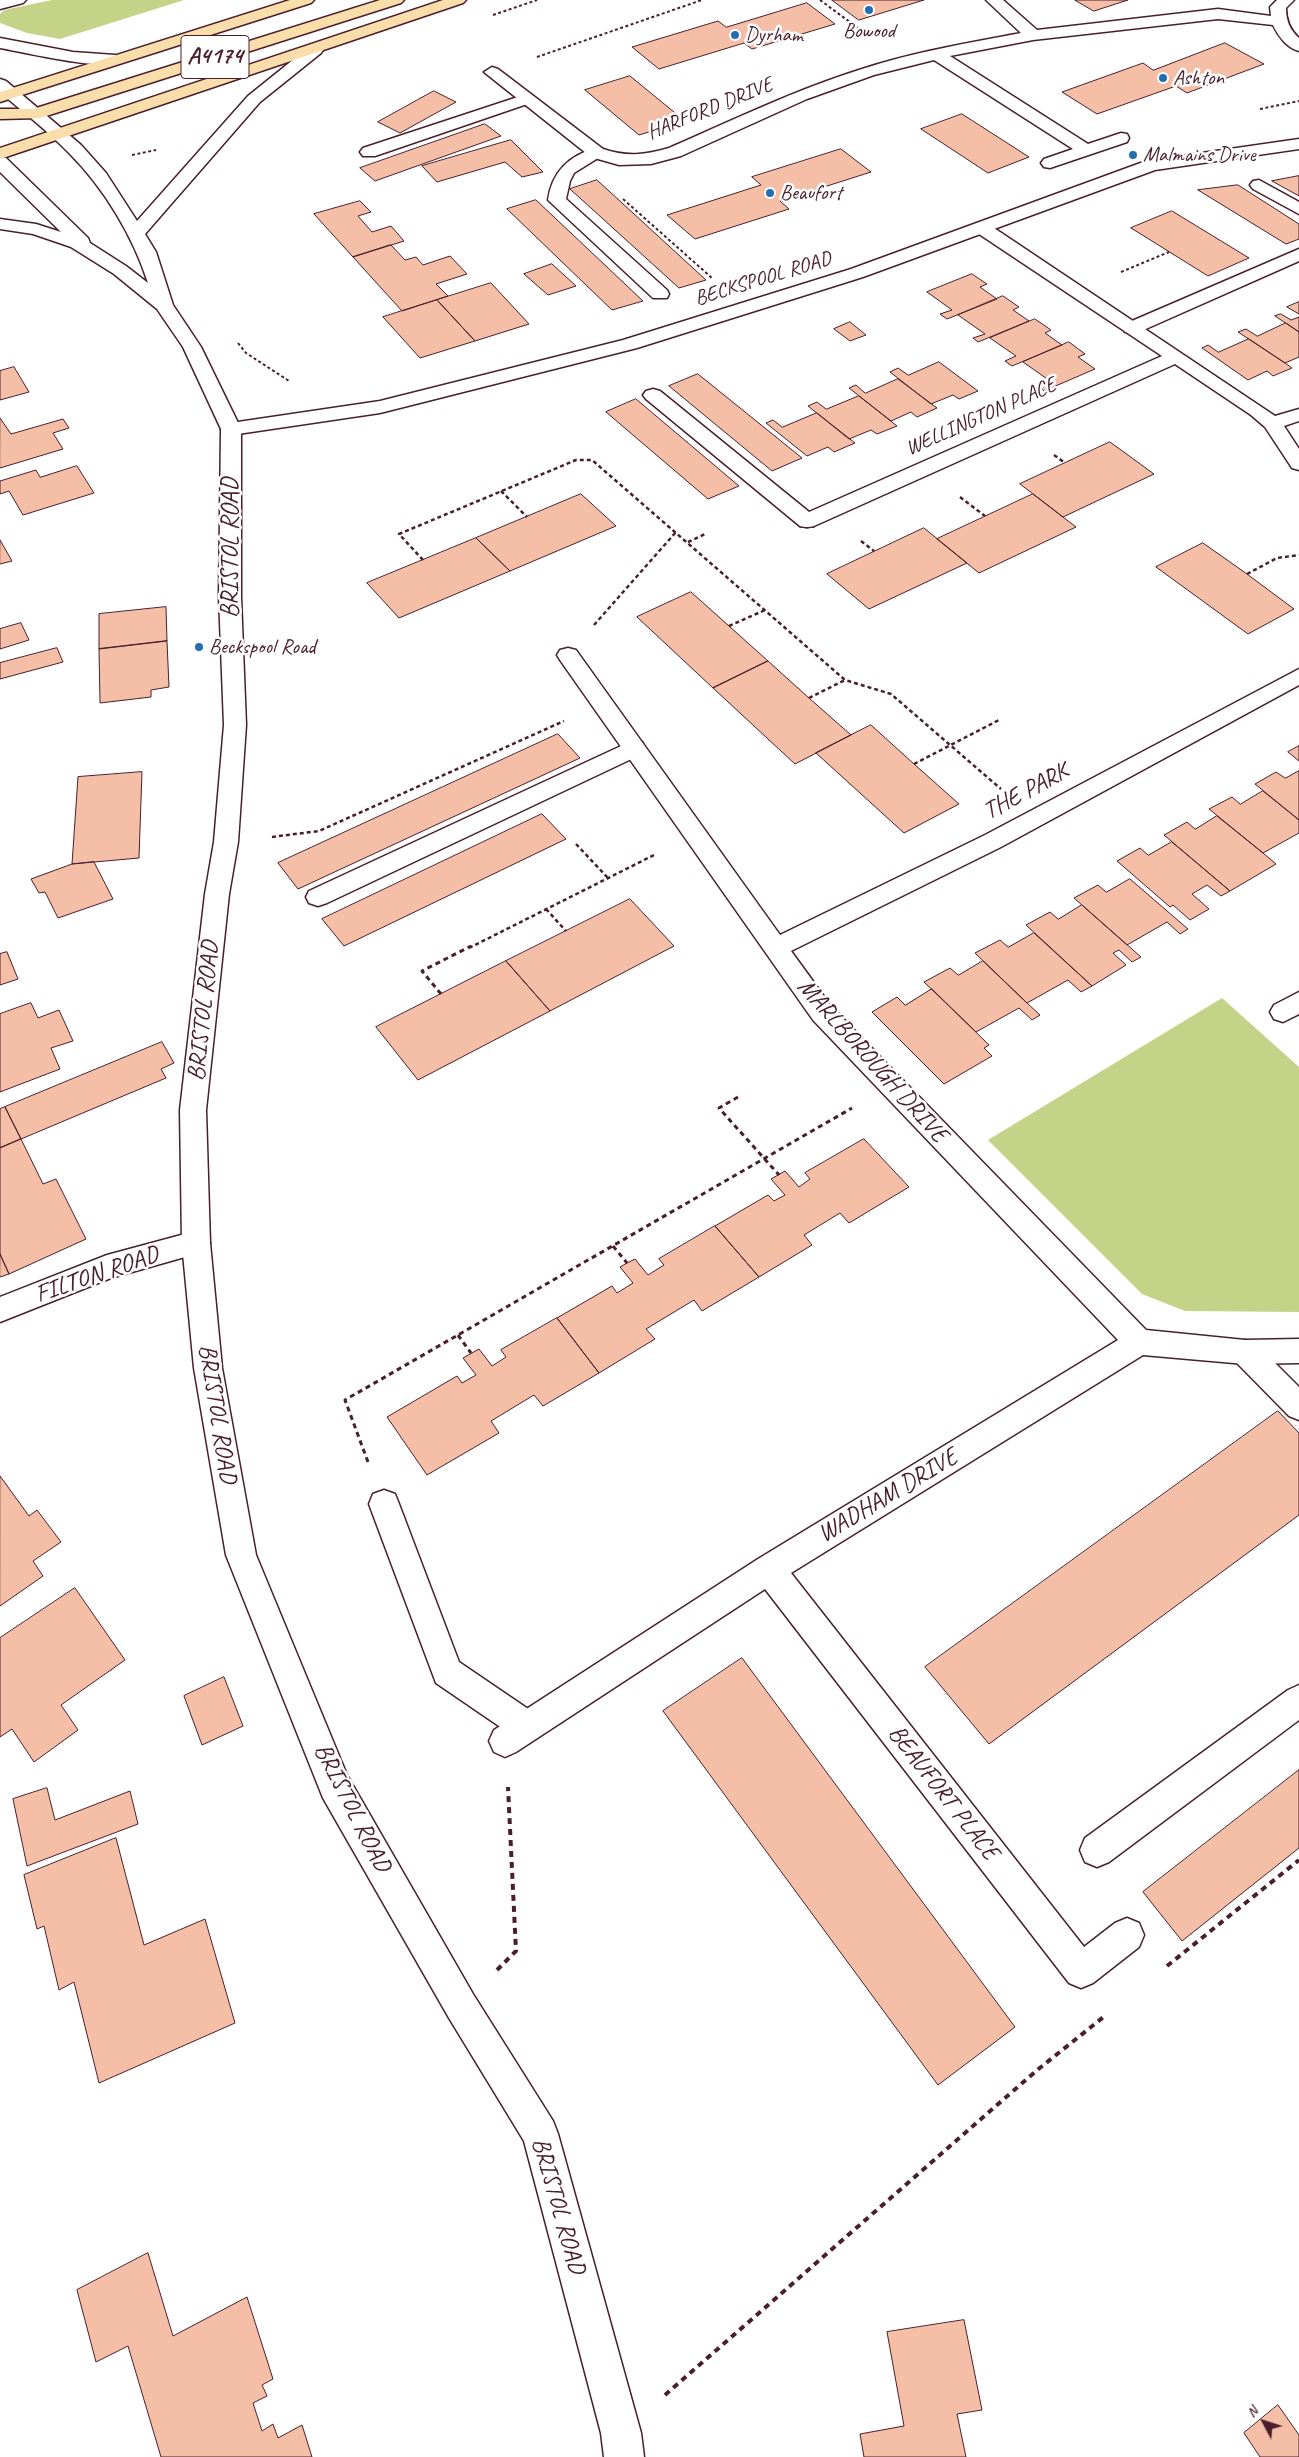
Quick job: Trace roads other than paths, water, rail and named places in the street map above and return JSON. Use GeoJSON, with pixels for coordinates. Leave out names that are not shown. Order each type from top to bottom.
{"type":"FeatureCollection","features":[{"type":"Feature","properties":{"kind":"highway","name":"A4174"},"geometry":{"type":"LineString","coordinates":[[4,92],[115,60],[306,0]]}},
{"type":"Feature","properties":{"kind":"highway","name":"A4174"},"geometry":{"type":"LineString","coordinates":[[34,114],[396,0]]}},
{"type":"Feature","properties":{"kind":"highway","name":"A4174"},"geometry":{"type":"LineString","coordinates":[[0,154],[315,50],[458,0]]}},
{"type":"Feature","properties":{"kind":"highway"},"geometry":{"type":"LineString","coordinates":[[0,114],[34,114]]}},
{"type":"Feature","properties":{"kind":"highway"},"geometry":{"type":"LineString","coordinates":[[0,136],[59,136]]}},
{"type":"Feature","properties":{"kind":"street"},"geometry":{"type":"LineString","coordinates":[[0,4],[18,0]]}},
{"type":"Feature","properties":{"kind":"street"},"geometry":{"type":"LineString","coordinates":[[994,0],[1032,35]]}},
{"type":"Feature","properties":{"kind":"street"},"geometry":{"type":"LineString","coordinates":[[1286,0],[1278,7],[1278,21],[1292,41],[1299,46]]}},
{"type":"Feature","properties":{"kind":"street","name":"HARFORD DRIVE"},"geometry":{"type":"LineString","coordinates":[[492,72],[597,153],[619,160],[651,159],[675,152],[801,96],[868,72],[936,54],[1032,35],[1218,14],[1278,21]]}},
{"type":"Feature","properties":{"kind":"street"},"geometry":{"type":"LineString","coordinates":[[0,43],[73,57],[115,60]]}},
{"type":"Feature","properties":{"kind":"street"},"geometry":{"type":"LineString","coordinates":[[136,232],[254,99],[315,50]]}},
{"type":"Feature","properties":{"kind":"street"},"geometry":{"type":"LineString","coordinates":[[936,54],[1086,150]]}},
{"type":"Feature","properties":{"kind":"street","name":"BRISTOL ROAD"},"geometry":{"type":"LineString","coordinates":[[4,92],[34,114],[90,165],[136,232],[152,262],[164,305],[192,347],[231,429],[230,598],[234,725],[226,842],[217,894],[193,1110],[196,1243],[208,1368],[241,1554],[335,1786],[461,2006],[540,2134],[623,2445]]}},
{"type":"Feature","properties":{"kind":"street"},"geometry":{"type":"LineString","coordinates":[[369,152],[526,99]]}},
{"type":"Feature","properties":{"kind":"street"},"geometry":{"type":"LineString","coordinates":[[1050,163],[1121,138]]}},
{"type":"Feature","properties":{"kind":"street","name":"BECKSPOOL ROAD"},"geometry":{"type":"LineString","coordinates":[[231,429],[380,407],[630,344],[857,273],[1152,165],[1276,145],[1299,144]]}},
{"type":"Feature","properties":{"kind":"street"},"geometry":{"type":"LineString","coordinates":[[597,153],[569,167],[559,180],[556,200],[660,294]]}},
{"type":"Feature","properties":{"kind":"street"},"geometry":{"type":"LineString","coordinates":[[0,162],[92,252]]}},
{"type":"Feature","properties":{"kind":"street"},"geometry":{"type":"LineString","coordinates":[[1259,185],[1299,209]]}},
{"type":"Feature","properties":{"kind":"street"},"geometry":{"type":"LineString","coordinates":[[0,224],[36,229],[62,237],[92,252]]}},
{"type":"Feature","properties":{"kind":"street"},"geometry":{"type":"LineString","coordinates":[[982,228],[1258,411],[1272,424],[1299,464]]}},
{"type":"Feature","properties":{"kind":"street","name":"BRISTOL ROAD"},"geometry":{"type":"LineString","coordinates":[[92,252],[164,305]]}},
{"type":"Feature","properties":{"kind":"street"},"geometry":{"type":"LineString","coordinates":[[1132,328],[1299,254]]}},
{"type":"Feature","properties":{"kind":"street","name":"WELLINGTON PLACE"},"geometry":{"type":"LineString","coordinates":[[653,395],[807,521],[1175,357]]}},
{"type":"Feature","properties":{"kind":"street"},"geometry":{"type":"LineString","coordinates":[[1272,424],[1299,415]]}},
{"type":"Feature","properties":{"kind":"street","name":"MARLBOROUGH DRIVE"},"geometry":{"type":"LineString","coordinates":[[568,655],[822,1012],[1139,1342]]}},
{"type":"Feature","properties":{"kind":"street","name":"THE PARK"},"geometry":{"type":"LineString","coordinates":[[775,948],[1036,819],[1299,676]]}},
{"type":"Feature","properties":{"kind":"street"},"geometry":{"type":"LineString","coordinates":[[318,897],[634,748]]}},
{"type":"Feature","properties":{"kind":"street","name":"FILTON ROAD"},"geometry":{"type":"LineString","coordinates":[[0,1310],[107,1266],[196,1243]]}},
{"type":"Feature","properties":{"kind":"street"},"geometry":{"type":"LineString","coordinates":[[1139,1342],[1245,1352],[1299,1351]]}},
{"type":"Feature","properties":{"kind":"street","name":"WADHAM DRIVE"},"geometry":{"type":"LineString","coordinates":[[384,1504],[447,1672],[516,1733],[769,1569],[1139,1342]]}},
{"type":"Feature","properties":{"kind":"street"},"geometry":{"type":"LineString","coordinates":[[1245,1352],[1299,1407]]}},
{"type":"Feature","properties":{"kind":"street","name":"BEAUFORT PLACE"},"geometry":{"type":"LineString","coordinates":[[769,1569],[1081,1971],[1127,1935]]}},
{"type":"Feature","properties":{"kind":"street"},"geometry":{"type":"LineString","coordinates":[[1097,1850],[1299,1701]]}},
{"type":"Feature","properties":{"kind":"place","name":"Bowood"},"geometry":{"type":"Point","coordinates":[869,10]}},
{"type":"Feature","properties":{"kind":"place","name":"Dyrham"},"geometry":{"type":"Point","coordinates":[735,35]}},
{"type":"Feature","properties":{"kind":"place","name":"Ashton"},"geometry":{"type":"Point","coordinates":[1163,78]}},
{"type":"Feature","properties":{"kind":"place","name":"Malmains Drive"},"geometry":{"type":"Point","coordinates":[1133,155]}},
{"type":"Feature","properties":{"kind":"place","name":"Beaufort"},"geometry":{"type":"Point","coordinates":[770,193]}},
{"type":"Feature","properties":{"kind":"place","name":"Beckspool Road"},"geometry":{"type":"Point","coordinates":[199,647]}}]}
